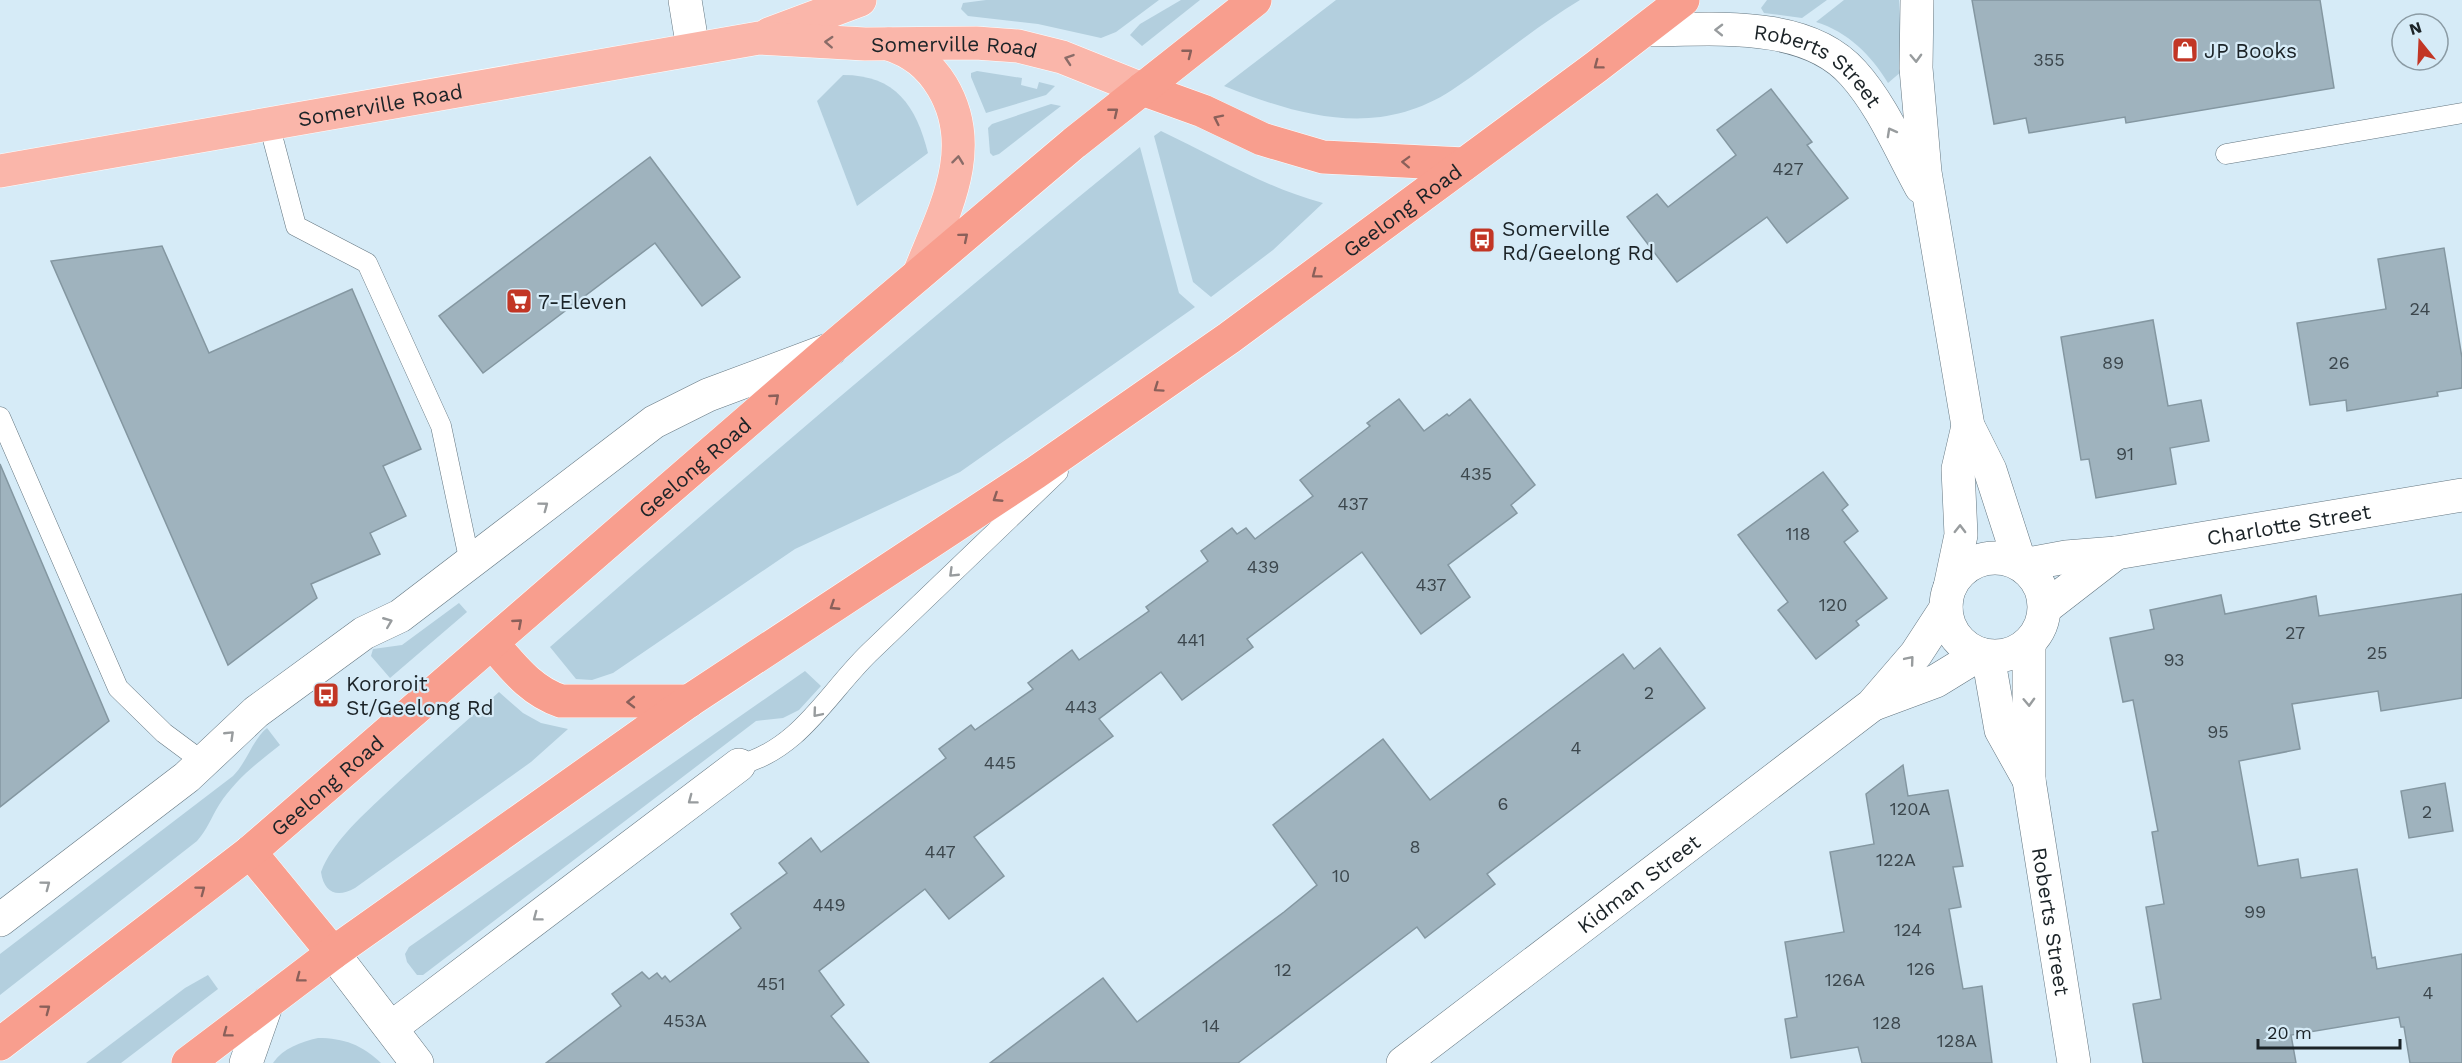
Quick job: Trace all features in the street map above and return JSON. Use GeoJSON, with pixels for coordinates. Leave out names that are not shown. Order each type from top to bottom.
{"type":"FeatureCollection","features":[{"type":"Feature","properties":{"kind":"highway","name":"Geelong Road"},"geometry":{"type":"LineString","coordinates":[[0,1044],[250,852],[919,274],[1074,143],[1255,0]]}},
{"type":"Feature","properties":{"kind":"highway","name":"Geelong Road"},"geometry":{"type":"LineString","coordinates":[[188,1063],[333,953],[689,701],[1035,473],[1258,318],[1683,0]]}},
{"type":"Feature","properties":{"kind":"highway"},"geometry":{"type":"LineString","coordinates":[[1142,89],[1203,111],[1262,139],[1323,157],[1464,164]]}},
{"type":"Feature","properties":{"kind":"highway"},"geometry":{"type":"LineString","coordinates":[[493,644],[530,685],[542,694],[561,701],[689,701]]}},
{"type":"Feature","properties":{"kind":"highway"},"geometry":{"type":"LineString","coordinates":[[250,852],[333,953]]}},
{"type":"Feature","properties":{"kind":"main road","name":"Somerville Road"},"geometry":{"type":"LineString","coordinates":[[0,171],[759,38],[860,0]]}},
{"type":"Feature","properties":{"kind":"main road","name":"Somerville Road"},"geometry":{"type":"LineString","coordinates":[[759,38],[1018,46],[1062,57],[1142,89]]}},
{"type":"Feature","properties":{"kind":"main road"},"geometry":{"type":"LineString","coordinates":[[888,43],[910,52],[929,68],[948,97],[958,126],[959,155],[956,172],[919,274]]}},
{"type":"Feature","properties":{"kind":"street"},"geometry":{"type":"LineString","coordinates":[[685,0],[693,49]]}},
{"type":"Feature","properties":{"kind":"street","name":"Roberts Street"},"geometry":{"type":"LineString","coordinates":[[1917,0],[1916,68],[1922,147],[1929,202],[1968,426],[1990,470],[2021,564]]}},
{"type":"Feature","properties":{"kind":"street","name":"Roberts Street"},"geometry":{"type":"LineString","coordinates":[[1645,30],[1731,30],[1776,34],[1799,39],[1822,49],[1842,62],[1861,83],[1929,202]]}},
{"type":"Feature","properties":{"kind":"street","name":"Geelong Road"},"geometry":{"type":"LineString","coordinates":[[0,920],[187,777],[256,712],[374,627],[400,616],[654,422],[708,395],[832,348]]}},
{"type":"Feature","properties":{"kind":"street","name":"Roberts Street"},"geometry":{"type":"LineString","coordinates":[[1948,597],[1961,535],[1958,470],[1968,426]]}},
{"type":"Feature","properties":{"kind":"street","name":"Charlotte Street"},"geometry":{"type":"LineString","coordinates":[[2021,564],[2066,557],[2116,554],[2462,495]]}},
{"type":"Feature","properties":{"kind":"street","name":"Charlotte Street"},"geometry":{"type":"LineString","coordinates":[[2045,608],[2116,554]]}},
{"type":"Feature","properties":{"kind":"street"},"geometry":{"type":"LineString","coordinates":[[1988,558],[2004,558],[2021,564],[2040,583],[2045,608],[2037,633],[2029,644],[2017,652],[2003,656],[1984,655],[1966,647],[1955,637],[1948,623],[1948,597],[1959,573],[1972,563],[1988,558]]}},
{"type":"Feature","properties":{"kind":"street","name":"Kidman Street"},"geometry":{"type":"LineString","coordinates":[[1403,1063],[1872,705],[1916,654],[1948,597]]}},
{"type":"Feature","properties":{"kind":"street","name":"Roberts Street"},"geometry":{"type":"LineString","coordinates":[[2029,644],[2029,780],[2074,1063]]}},
{"type":"Feature","properties":{"kind":"street","name":"Roberts Street"},"geometry":{"type":"LineString","coordinates":[[1984,655],[2001,730],[2029,780]]}},
{"type":"Feature","properties":{"kind":"street","name":"Kidman Street"},"geometry":{"type":"LineString","coordinates":[[1872,705],[1936,681],[1984,655]]}},
{"type":"Feature","properties":{"kind":"street","name":"Geelong Road"},"geometry":{"type":"LineString","coordinates":[[391,1028],[739,765]]}},
{"type":"Feature","properties":{"kind":"street"},"geometry":{"type":"LineString","coordinates":[[333,953],[417,1063]]}},
{"type":"Feature","properties":{"kind":"street"},"geometry":{"type":"LineString","coordinates":[[246,1063],[267,1003]]}},
{"type":"Feature","properties":{"kind":"lane"},"geometry":{"type":"LineString","coordinates":[[2226,154],[2462,113]]}},
{"type":"Feature","properties":{"kind":"lane"},"geometry":{"type":"LineString","coordinates":[[269,124],[296,226],[367,263],[441,426],[470,563]]}},
{"type":"Feature","properties":{"kind":"lane"},"geometry":{"type":"LineString","coordinates":[[0,417],[118,688],[164,733],[203,762]]}},
{"type":"Feature","properties":{"kind":"lane","name":"Geelong Road"},"geometry":{"type":"LineString","coordinates":[[739,765],[764,757],[798,733],[863,659],[1116,417]]}},
{"type":"Feature","properties":{"kind":"shaded area"},"geometry":{"type":"Polygon","coordinates":[[[986,0],[1159,0],[1116,32],[1101,38],[1038,24],[968,16],[961,9],[963,3],[986,0]]]}},
{"type":"Feature","properties":{"kind":"shaded area"},"geometry":{"type":"Polygon","coordinates":[[[1181,0],[1200,0],[1142,46],[1130,35],[1140,24],[1181,0]]]}},
{"type":"Feature","properties":{"kind":"shaded area"},"geometry":{"type":"Polygon","coordinates":[[[1336,0],[1580,0],[1547,21],[1452,90],[1424,105],[1395,114],[1367,118],[1338,118],[1281,106],[1224,86],[1336,0]]]}},
{"type":"Feature","properties":{"kind":"shaded area"},"geometry":{"type":"Polygon","coordinates":[[[1767,0],[1827,0],[1802,18],[1764,13],[1761,8],[1767,0]]]}},
{"type":"Feature","properties":{"kind":"shaded area"},"geometry":{"type":"Polygon","coordinates":[[[1844,0],[1899,0],[1902,71],[1888,83],[1858,46],[1828,26],[1816,22],[1844,0]]]}},
{"type":"Feature","properties":{"kind":"shaded area"},"geometry":{"type":"Polygon","coordinates":[[[977,71],[1022,78],[1021,85],[1037,89],[1039,82],[1055,86],[1046,95],[986,113],[971,77],[971,73],[977,71]]]}},
{"type":"Feature","properties":{"kind":"shaded area"},"geometry":{"type":"Polygon","coordinates":[[[843,75],[861,76],[877,81],[890,87],[901,96],[917,121],[928,153],[857,206],[817,101],[843,75]]]}},
{"type":"Feature","properties":{"kind":"shaded area"},"geometry":{"type":"Polygon","coordinates":[[[1051,104],[1061,106],[999,154],[993,156],[990,153],[988,128],[992,124],[1051,104]]]}},
{"type":"Feature","properties":{"kind":"shaded area"},"geometry":{"type":"Polygon","coordinates":[[[1161,131],[1281,189],[1323,203],[1273,250],[1211,297],[1193,282],[1154,136],[1161,131]]]}},
{"type":"Feature","properties":{"kind":"shaded area"},"geometry":{"type":"Polygon","coordinates":[[[1140,147],[1179,293],[1195,307],[960,472],[795,549],[613,673],[592,680],[576,679],[550,647],[843,394],[1140,147]]]}},
{"type":"Feature","properties":{"kind":"shaded area"},"geometry":{"type":"Polygon","coordinates":[[[459,603],[467,612],[390,678],[371,656],[373,649],[402,645],[459,603]]]}},
{"type":"Feature","properties":{"kind":"shaded area"},"geometry":{"type":"Polygon","coordinates":[[[805,671],[821,686],[799,710],[783,718],[756,721],[423,975],[417,975],[407,962],[405,954],[409,947],[805,671]]]}},
{"type":"Feature","properties":{"kind":"shaded area"},"geometry":{"type":"Polygon","coordinates":[[[499,692],[523,713],[541,723],[568,729],[531,762],[355,888],[343,893],[332,892],[328,889],[321,872],[332,851],[347,832],[396,784],[499,692]]]}},
{"type":"Feature","properties":{"kind":"shaded area"},"geometry":{"type":"Polygon","coordinates":[[[267,728],[280,745],[232,788],[197,841],[0,995],[0,954],[233,776],[267,728]]]}},
{"type":"Feature","properties":{"kind":"shaded area"},"geometry":{"type":"Polygon","coordinates":[[[208,975],[218,989],[121,1063],[86,1063],[185,988],[208,975]]]}},
{"type":"Feature","properties":{"kind":"shaded area"},"geometry":{"type":"Polygon","coordinates":[[[318,1038],[336,1039],[352,1044],[381,1063],[273,1063],[287,1050],[318,1038]]]}},
{"type":"Feature","properties":{"kind":"building"},"geometry":{"type":"Polygon","coordinates":[[[1972,0],[2320,0],[2334,88],[2126,123],[2125,117],[2029,133],[2026,118],[1994,124],[1972,0]]]}},
{"type":"Feature","properties":{"kind":"building"},"geometry":{"type":"Polygon","coordinates":[[[1771,89],[1812,142],[1807,145],[1848,198],[1787,243],[1767,217],[1677,282],[1627,217],[1657,194],[1668,207],[1736,155],[1717,130],[1771,89]]]}},
{"type":"Feature","properties":{"kind":"building"},"geometry":{"type":"Polygon","coordinates":[[[650,157],[740,277],[702,306],[655,243],[483,373],[439,316],[650,157]]]}},
{"type":"Feature","properties":{"kind":"building"},"geometry":{"type":"Polygon","coordinates":[[[162,246],[209,353],[352,289],[421,449],[383,466],[406,516],[370,533],[380,554],[311,584],[317,598],[228,665],[51,261],[162,246]]]}},
{"type":"Feature","properties":{"kind":"building"},"geometry":{"type":"Polygon","coordinates":[[[2444,248],[2462,358],[2462,388],[2437,392],[2438,396],[2347,411],[2346,400],[2310,405],[2297,323],[2386,309],[2378,259],[2444,248]]]}},
{"type":"Feature","properties":{"kind":"building"},"geometry":{"type":"Polygon","coordinates":[[[2153,320],[2168,406],[2201,400],[2209,441],[2170,448],[2176,484],[2096,498],[2089,459],[2081,460],[2061,337],[2153,320]]]}},
{"type":"Feature","properties":{"kind":"building"},"geometry":{"type":"Polygon","coordinates":[[[1399,399],[1424,431],[1447,414],[1449,416],[1470,399],[1535,485],[1511,505],[1517,513],[1448,565],[1470,597],[1421,634],[1362,552],[1247,639],[1253,647],[1182,700],[1161,672],[1099,719],[1113,736],[974,837],[1004,876],[949,919],[925,889],[819,971],[844,1005],[831,1016],[869,1063],[546,1063],[621,1006],[612,994],[642,972],[649,979],[657,973],[662,979],[665,976],[670,982],[741,928],[731,914],[787,873],[779,863],[811,838],[821,852],[946,758],[939,749],[971,725],[975,730],[1033,689],[1028,683],[1072,650],[1079,660],[1149,611],[1146,607],[1208,561],[1201,551],[1232,528],[1237,534],[1246,528],[1255,539],[1313,496],[1300,480],[1370,426],[1367,423],[1399,399]]]}},
{"type":"Feature","properties":{"kind":"building"},"geometry":{"type":"Polygon","coordinates":[[[0,464],[109,721],[0,807],[0,464]]]}},
{"type":"Feature","properties":{"kind":"building"},"geometry":{"type":"Polygon","coordinates":[[[1823,472],[1848,505],[1842,510],[1858,531],[1844,542],[1887,598],[1856,621],[1859,625],[1816,659],[1778,610],[1788,602],[1738,535],[1823,472]]]}},
{"type":"Feature","properties":{"kind":"building"},"geometry":{"type":"Polygon","coordinates":[[[2462,594],[2462,698],[2381,711],[2378,691],[2292,704],[2300,749],[2239,761],[2258,866],[2298,859],[2301,878],[2357,869],[2372,958],[2375,957],[2377,969],[2462,954],[2462,1063],[2410,1063],[2404,1027],[2401,1027],[2399,1017],[2291,1035],[2296,1063],[2143,1063],[2133,1004],[2161,999],[2146,907],[2164,904],[2152,832],[2158,831],[2133,700],[2123,702],[2110,638],[2154,629],[2150,610],[2221,595],[2225,614],[2316,596],[2319,616],[2462,594]]]}},
{"type":"Feature","properties":{"kind":"building"},"geometry":{"type":"Polygon","coordinates":[[[1660,648],[1705,708],[1487,874],[1495,884],[1425,938],[1417,927],[1238,1063],[990,1063],[1103,978],[1137,1022],[1317,885],[1273,825],[1383,739],[1430,800],[1623,654],[1634,669],[1660,648]]]}},
{"type":"Feature","properties":{"kind":"building"},"geometry":{"type":"Polygon","coordinates":[[[1903,765],[1908,796],[1948,790],[1963,866],[1953,867],[1961,907],[1949,909],[1963,989],[1982,986],[1992,1063],[1862,1063],[1858,1047],[1791,1058],[1785,1019],[1797,1017],[1785,942],[1844,932],[1830,852],[1874,844],[1866,794],[1903,765]]]}},
{"type":"Feature","properties":{"kind":"building"},"geometry":{"type":"Polygon","coordinates":[[[2445,783],[2453,831],[2409,838],[2401,791],[2445,783]]]}},
{"type":"Feature","properties":{"kind":"place","name":"JP Books"},"geometry":{"type":"Point","coordinates":[2185,50]}},
{"type":"Feature","properties":{"kind":"place","name":"Somerville Rd/Geelong Rd"},"geometry":{"type":"Point","coordinates":[1482,240]}},
{"type":"Feature","properties":{"kind":"place","name":"7-Eleven"},"geometry":{"type":"Point","coordinates":[519,301]}},
{"type":"Feature","properties":{"kind":"place","name":"Kororoit St/Geelong Rd"},"geometry":{"type":"Point","coordinates":[326,695]}}]}
